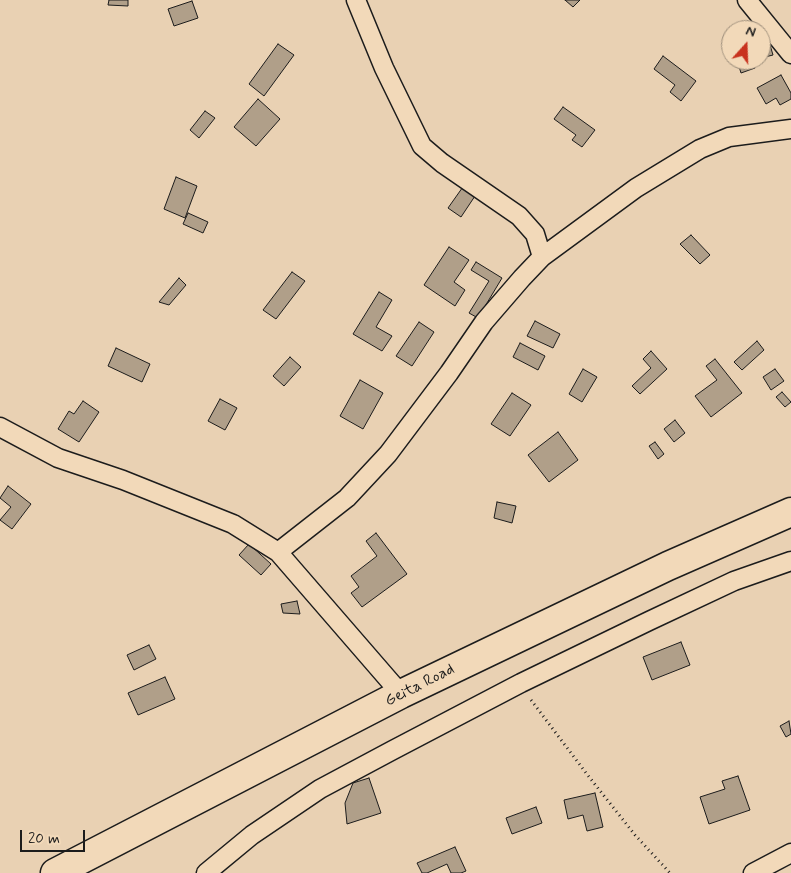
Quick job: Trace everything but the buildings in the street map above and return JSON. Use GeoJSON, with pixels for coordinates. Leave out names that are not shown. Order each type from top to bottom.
{"type":"FeatureCollection","features":[{"type":"Feature","properties":{"kind":"highway","name":"Geita Road"},"geometry":{"type":"LineString","coordinates":[[55,873],[402,694],[668,566],[791,512]]}},
{"type":"Feature","properties":{"kind":"street"},"geometry":{"type":"LineString","coordinates":[[356,0],[384,68],[422,146],[442,163],[519,216],[535,234],[542,257]]}},
{"type":"Feature","properties":{"kind":"street"},"geometry":{"type":"LineString","coordinates":[[747,0],[791,54]]}},
{"type":"Feature","properties":{"kind":"street"},"geometry":{"type":"LineString","coordinates":[[278,552],[347,498],[388,454],[450,373],[484,322],[542,257],[636,188],[700,149],[729,137],[754,132],[791,129]]}},
{"type":"Feature","properties":{"kind":"street"},"geometry":{"type":"LineString","coordinates":[[0,427],[58,458],[123,480],[233,524],[278,552],[402,694]]}},
{"type":"Feature","properties":{"kind":"street"},"geometry":{"type":"LineString","coordinates":[[206,873],[252,835],[320,789],[522,683],[734,582],[791,560]]}},
{"type":"Feature","properties":{"kind":"street"},"geometry":{"type":"LineString","coordinates":[[753,873],[791,853]]}},
{"type":"Feature","properties":{"kind":"path"},"geometry":{"type":"LineString","coordinates":[[522,683],[535,707],[586,773],[635,835],[670,873]]}}]}
